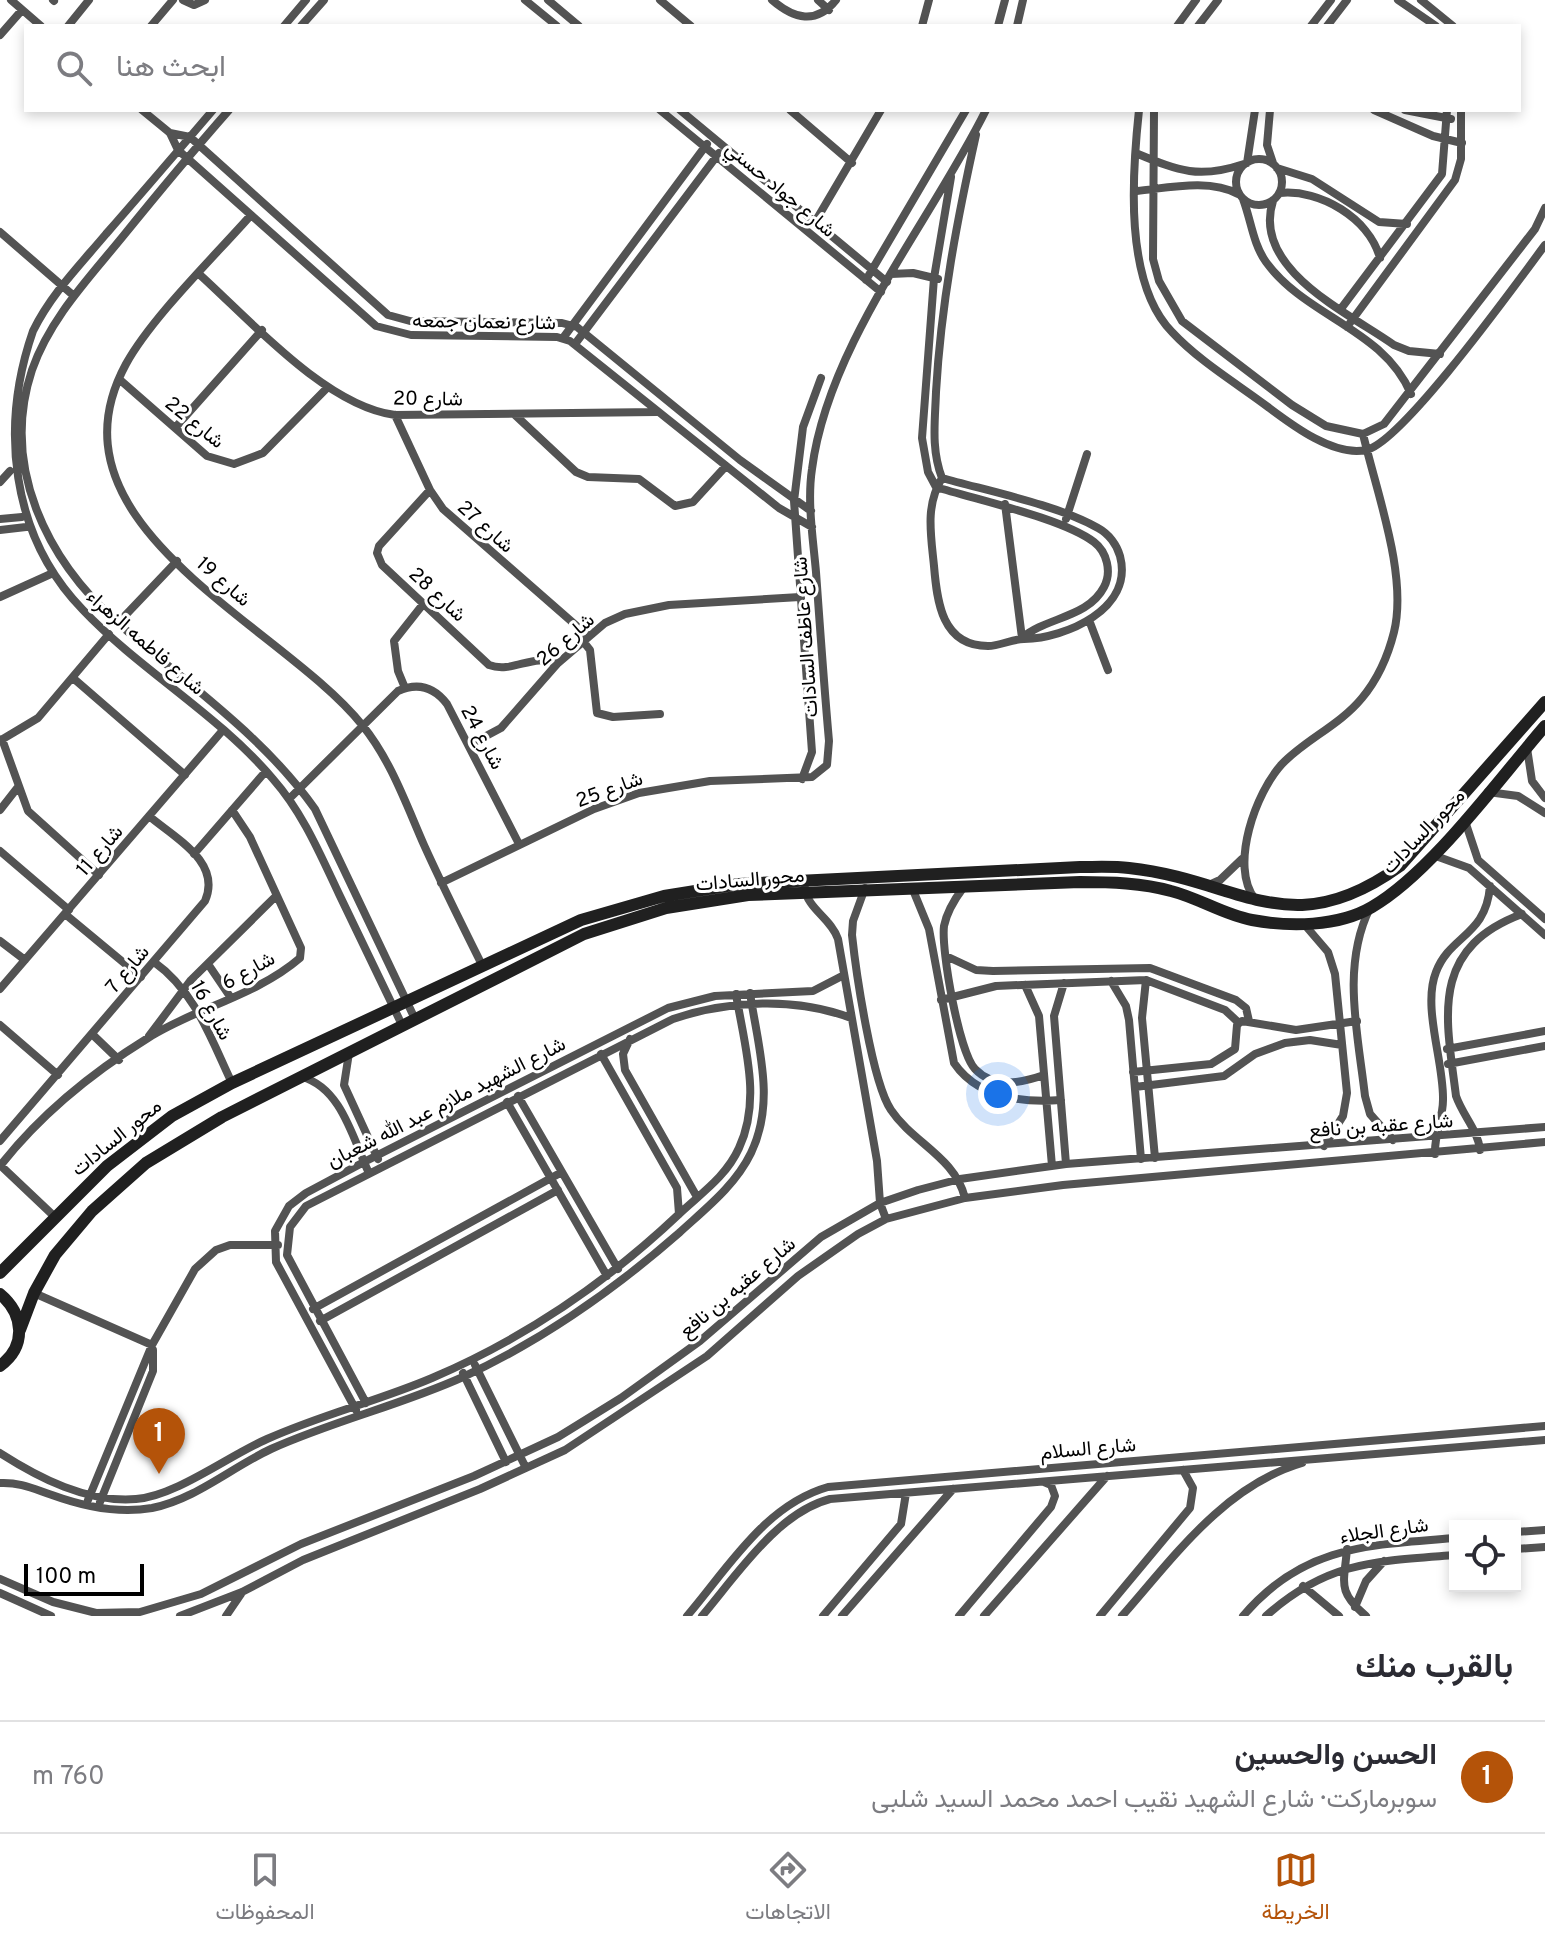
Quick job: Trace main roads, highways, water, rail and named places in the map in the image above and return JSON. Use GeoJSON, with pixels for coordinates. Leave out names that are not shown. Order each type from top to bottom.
{"type":"FeatureCollection","features":[{"type":"Feature","properties":{"kind":"place","name":"الحسن والحسين"},"geometry":{"type":"Point","coordinates":[159,1474]}}]}
